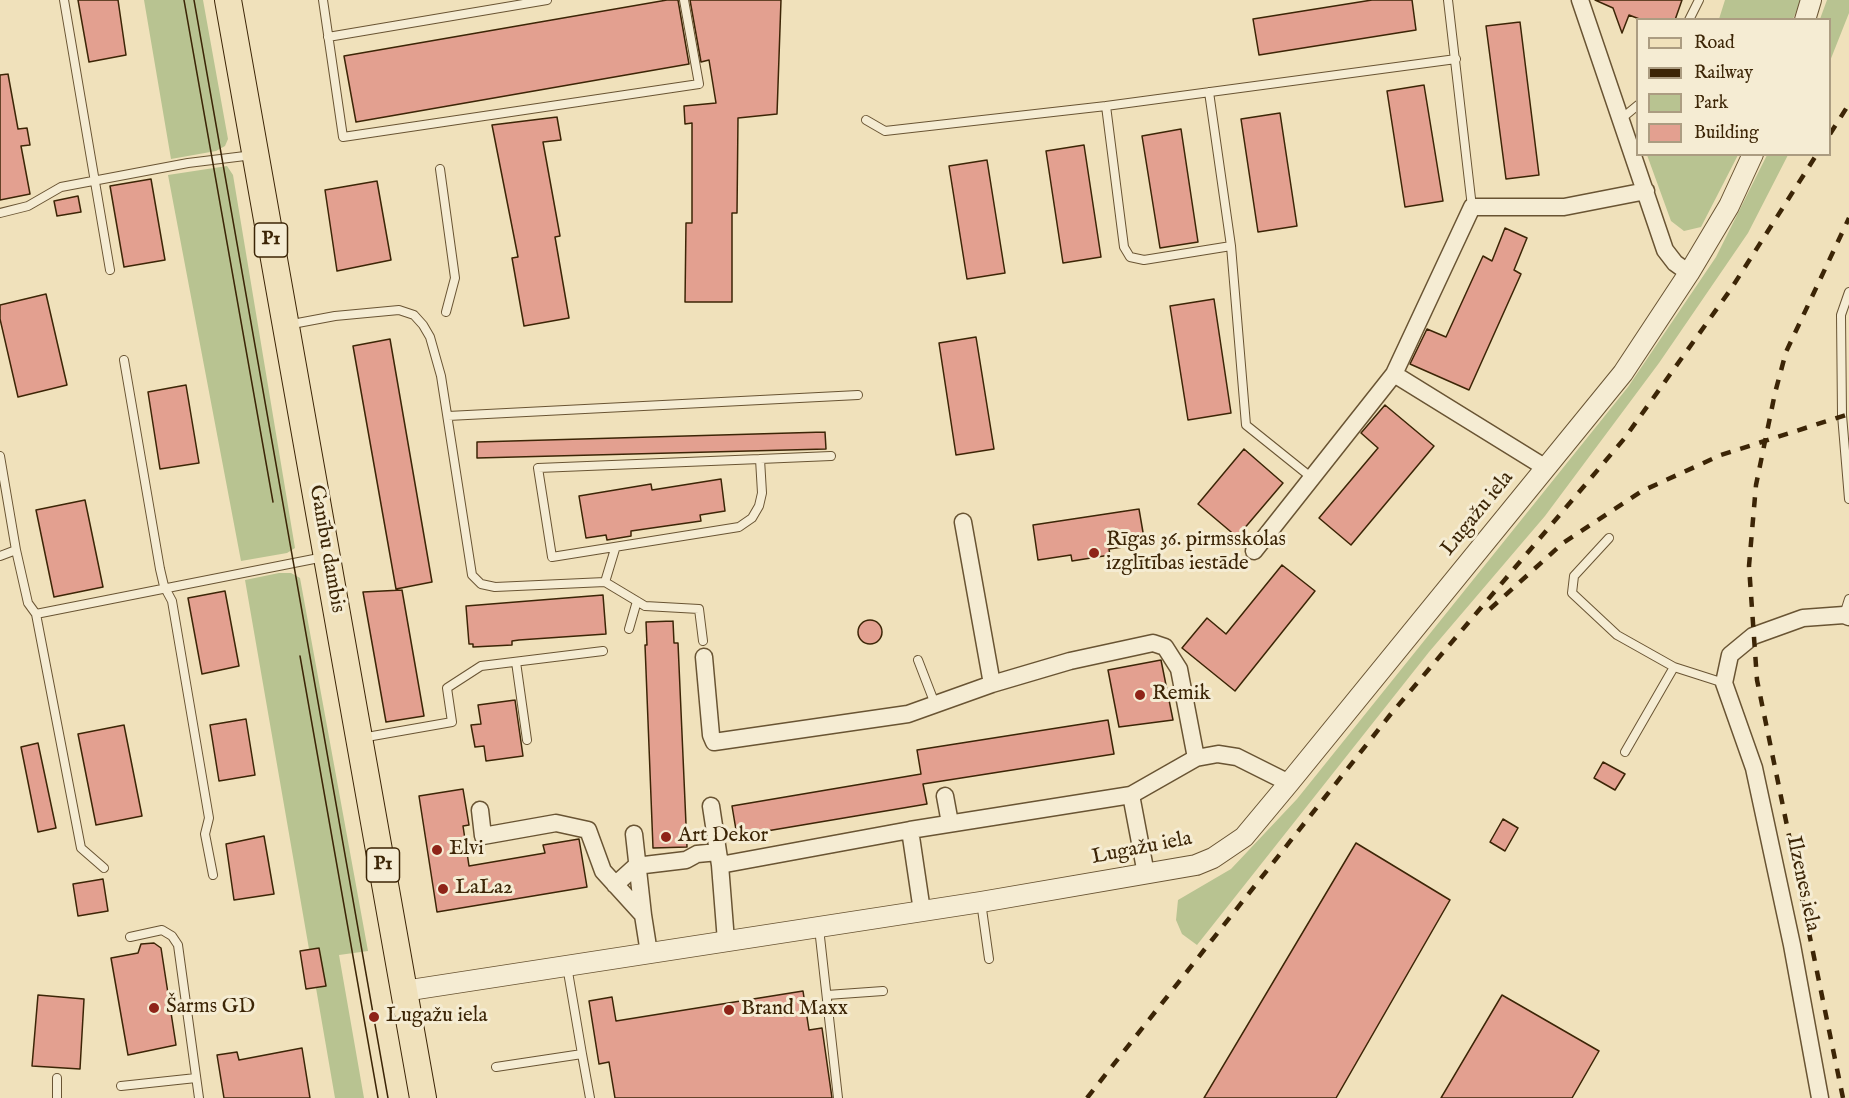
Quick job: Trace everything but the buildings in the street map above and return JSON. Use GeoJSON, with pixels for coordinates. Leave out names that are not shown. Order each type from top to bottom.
{"type":"FeatureCollection","features":[{"type":"Feature","properties":{"kind":"main road","name":"Ganību dambis"},"geometry":{"type":"LineString","coordinates":[[228,0],[361,738],[423,1098]]}},
{"type":"Feature","properties":{"kind":"street"},"geometry":{"type":"LineString","coordinates":[[1580,0],[1665,250],[1675,263],[1689,273]]}},
{"type":"Feature","properties":{"kind":"street"},"geometry":{"type":"LineString","coordinates":[[1806,18],[1811,0]]}},
{"type":"Feature","properties":{"kind":"street","name":"Lugažu iela"},"geometry":{"type":"LineString","coordinates":[[404,992],[981,902],[1196,865],[1213,858],[1244,837],[1623,373],[1689,273],[1729,206],[1752,156]]}},
{"type":"Feature","properties":{"kind":"street"},"geometry":{"type":"LineString","coordinates":[[1254,551],[1394,374],[1472,207],[1564,207],[1646,191]]}},
{"type":"Feature","properties":{"kind":"street"},"geometry":{"type":"LineString","coordinates":[[1394,374],[1546,468]]}},
{"type":"Feature","properties":{"kind":"street"},"geometry":{"type":"LineString","coordinates":[[963,522],[992,684]]}},
{"type":"Feature","properties":{"kind":"street"},"geometry":{"type":"LineString","coordinates":[[1724,683],[1730,656],[1753,636],[1803,618],[1847,610]]}},
{"type":"Feature","properties":{"kind":"street"},"geometry":{"type":"LineString","coordinates":[[704,649],[711,735],[714,742],[765,737],[908,714],[992,684],[1070,661],[1153,643],[1165,647],[1179,669],[1196,758]]}},
{"type":"Feature","properties":{"kind":"street","name":"Ilzenes iela"},"geometry":{"type":"LineString","coordinates":[[1724,683],[1754,768],[1792,945],[1820,1098]]}},
{"type":"Feature","properties":{"kind":"street"},"geometry":{"type":"LineString","coordinates":[[615,885],[636,866],[686,860],[697,854],[719,858],[1131,795],[1196,758],[1218,754],[1237,756],[1289,783]]}},
{"type":"Feature","properties":{"kind":"street"},"geometry":{"type":"LineString","coordinates":[[1131,795],[1146,874]]}},
{"type":"Feature","properties":{"kind":"street"},"geometry":{"type":"LineString","coordinates":[[945,796],[950,823]]}},
{"type":"Feature","properties":{"kind":"street"},"geometry":{"type":"LineString","coordinates":[[711,806],[719,858],[726,941]]}},
{"type":"Feature","properties":{"kind":"street"},"geometry":{"type":"LineString","coordinates":[[480,810],[483,836],[556,823],[588,830],[603,871],[643,915]]}},
{"type":"Feature","properties":{"kind":"street"},"geometry":{"type":"LineString","coordinates":[[910,830],[922,911]]}},
{"type":"Feature","properties":{"kind":"street"},"geometry":{"type":"LineString","coordinates":[[634,834],[636,866],[649,953]]}},
{"type":"Feature","properties":{"kind":"lane"},"geometry":{"type":"LineString","coordinates":[[64,0],[110,270]]}},
{"type":"Feature","properties":{"kind":"lane"},"geometry":{"type":"LineString","coordinates":[[323,0],[342,137],[699,84],[684,0]]}},
{"type":"Feature","properties":{"kind":"lane"},"geometry":{"type":"LineString","coordinates":[[328,37],[547,0]]}},
{"type":"Feature","properties":{"kind":"lane"},"geometry":{"type":"LineString","coordinates":[[1448,0],[1472,207]]}},
{"type":"Feature","properties":{"kind":"lane"},"geometry":{"type":"LineString","coordinates":[[1690,18],[1699,0]]}},
{"type":"Feature","properties":{"kind":"lane"},"geometry":{"type":"LineString","coordinates":[[866,120],[885,131],[1106,106],[1456,59]]}},
{"type":"Feature","properties":{"kind":"lane"},"geometry":{"type":"LineString","coordinates":[[1209,92],[1231,246],[1246,425],[1312,478]]}},
{"type":"Feature","properties":{"kind":"lane"},"geometry":{"type":"LineString","coordinates":[[1106,106],[1124,247],[1130,257],[1144,260],[1231,246]]}},
{"type":"Feature","properties":{"kind":"lane"},"geometry":{"type":"LineString","coordinates":[[1621,119],[1636,107]]}},
{"type":"Feature","properties":{"kind":"lane"},"geometry":{"type":"LineString","coordinates":[[0,213],[28,206],[61,187],[94,179],[256,154]]}},
{"type":"Feature","properties":{"kind":"lane"},"geometry":{"type":"LineString","coordinates":[[440,169],[455,278],[446,312]]}},
{"type":"Feature","properties":{"kind":"lane"},"geometry":{"type":"LineString","coordinates":[[1849,292],[1841,315],[1841,326],[1842,415],[1849,499]]}},
{"type":"Feature","properties":{"kind":"lane"},"geometry":{"type":"LineString","coordinates":[[286,325],[335,316],[399,310],[414,315],[430,337],[448,416],[472,575],[481,584],[495,587],[605,582],[645,606],[699,609],[704,649]]}},
{"type":"Feature","properties":{"kind":"lane"},"geometry":{"type":"LineString","coordinates":[[124,360],[164,586],[172,600],[208,818],[205,834],[213,875]]}},
{"type":"Feature","properties":{"kind":"lane"},"geometry":{"type":"LineString","coordinates":[[448,416],[858,395]]}},
{"type":"Feature","properties":{"kind":"lane"},"geometry":{"type":"LineString","coordinates":[[0,456],[16,550],[28,603],[36,614],[81,848],[104,868]]}},
{"type":"Feature","properties":{"kind":"lane"},"geometry":{"type":"LineString","coordinates":[[760,459],[762,493],[759,506],[752,518],[740,527],[615,549],[552,557],[538,468],[831,456]]}},
{"type":"Feature","properties":{"kind":"lane"},"geometry":{"type":"LineString","coordinates":[[1609,538],[1574,576],[1572,593],[1617,634],[1674,667],[1724,683]]}},
{"type":"Feature","properties":{"kind":"lane"},"geometry":{"type":"LineString","coordinates":[[605,582],[615,549]]}},
{"type":"Feature","properties":{"kind":"lane"},"geometry":{"type":"LineString","coordinates":[[0,556],[16,550]]}},
{"type":"Feature","properties":{"kind":"lane"},"geometry":{"type":"LineString","coordinates":[[36,614],[164,586],[327,556]]}},
{"type":"Feature","properties":{"kind":"lane"},"geometry":{"type":"LineString","coordinates":[[628,629],[637,601]]}},
{"type":"Feature","properties":{"kind":"lane"},"geometry":{"type":"LineString","coordinates":[[361,738],[452,722],[447,688],[481,666],[603,651]]}},
{"type":"Feature","properties":{"kind":"lane"},"geometry":{"type":"LineString","coordinates":[[918,660],[934,704]]}},
{"type":"Feature","properties":{"kind":"lane"},"geometry":{"type":"LineString","coordinates":[[516,662],[526,740]]}},
{"type":"Feature","properties":{"kind":"lane"},"geometry":{"type":"LineString","coordinates":[[1625,752],[1674,667]]}},
{"type":"Feature","properties":{"kind":"lane"},"geometry":{"type":"LineString","coordinates":[[981,902],[990,959]]}},
{"type":"Feature","properties":{"kind":"lane"},"geometry":{"type":"LineString","coordinates":[[819,927],[838,1098]]}},
{"type":"Feature","properties":{"kind":"lane"},"geometry":{"type":"LineString","coordinates":[[130,937],[162,930],[172,936],[178,945],[199,1098]]}},
{"type":"Feature","properties":{"kind":"lane"},"geometry":{"type":"LineString","coordinates":[[567,966],[590,1098]]}},
{"type":"Feature","properties":{"kind":"lane"},"geometry":{"type":"LineString","coordinates":[[827,996],[884,991]]}},
{"type":"Feature","properties":{"kind":"lane"},"geometry":{"type":"LineString","coordinates":[[496,1067],[582,1054]]}},
{"type":"Feature","properties":{"kind":"lane"},"geometry":{"type":"LineString","coordinates":[[57,1078],[57,1098]]}},
{"type":"Feature","properties":{"kind":"lane"},"geometry":{"type":"LineString","coordinates":[[121,1086],[196,1078]]}},
{"type":"Feature","properties":{"kind":"green space"},"geometry":{"type":"Polygon","coordinates":[[[144,0],[203,0],[228,139],[225,146],[216,151],[171,159],[144,0]]]}},
{"type":"Feature","properties":{"kind":"green space"},"geometry":{"type":"Polygon","coordinates":[[[1725,0],[1801,0],[1793,18],[1719,18],[1725,0]]]}},
{"type":"Feature","properties":{"kind":"green space"},"geometry":{"type":"Polygon","coordinates":[[[1827,0],[1849,0],[1849,13],[1831,58],[1831,18],[1820,18],[1827,0]]]}},
{"type":"Feature","properties":{"kind":"green space"},"geometry":{"type":"Polygon","coordinates":[[[1648,156],[1737,156],[1701,227],[1684,231],[1671,221],[1648,156]]]}},
{"type":"Feature","properties":{"kind":"green space"},"geometry":{"type":"Polygon","coordinates":[[[1766,156],[1787,156],[1748,233],[1659,363],[1545,516],[1429,652],[1197,945],[1182,934],[1176,920],[1178,900],[1231,869],[1297,799],[1628,387],[1716,257],[1766,156]]]}},
{"type":"Feature","properties":{"kind":"green space"},"geometry":{"type":"Polygon","coordinates":[[[227,166],[233,175],[295,548],[287,553],[241,561],[168,175],[227,166]]]}},
{"type":"Feature","properties":{"kind":"green space"},"geometry":{"type":"Polygon","coordinates":[[[279,573],[291,573],[300,578],[368,951],[339,955],[364,1098],[335,1098],[316,988],[326,986],[319,948],[309,949],[245,580],[279,573]]]}},
{"type":"Feature","properties":{"kind":"tram line"},"geometry":{"type":"LineString","coordinates":[[184,0],[273,502]]}},
{"type":"Feature","properties":{"kind":"tram line"},"geometry":{"type":"LineString","coordinates":[[194,0],[388,1098]]}},
{"type":"Feature","properties":{"kind":"tram line"},"geometry":{"type":"LineString","coordinates":[[300,656],[378,1098]]}},
{"type":"Feature","properties":{"kind":"railway"},"geometry":{"type":"LineString","coordinates":[[1831,132],[1849,104]]}},
{"type":"Feature","properties":{"kind":"railway"},"geometry":{"type":"LineString","coordinates":[[1087,1098],[1390,715],[1624,439],[1731,289],[1816,156]]}},
{"type":"Feature","properties":{"kind":"railway"},"geometry":{"type":"LineString","coordinates":[[1843,1098],[1757,680],[1749,566],[1756,485],[1786,352],[1849,218]]}},
{"type":"Feature","properties":{"kind":"railway"},"geometry":{"type":"LineString","coordinates":[[1490,609],[1563,543],[1642,491],[1721,455],[1849,414]]}},
{"type":"Feature","properties":{"kind":"place","name":"Rīgas 36. pirmsskolas izglītības iestāde"},"geometry":{"type":"Point","coordinates":[1094,553]}},
{"type":"Feature","properties":{"kind":"place","name":"Remik"},"geometry":{"type":"Point","coordinates":[1140,695]}},
{"type":"Feature","properties":{"kind":"place","name":"Art Dekor"},"geometry":{"type":"Point","coordinates":[666,837]}},
{"type":"Feature","properties":{"kind":"place","name":"Elvi"},"geometry":{"type":"Point","coordinates":[437,850]}},
{"type":"Feature","properties":{"kind":"place","name":"LaLa2"},"geometry":{"type":"Point","coordinates":[443,889]}},
{"type":"Feature","properties":{"kind":"place","name":"Šarms GD"},"geometry":{"type":"Point","coordinates":[154,1008]}},
{"type":"Feature","properties":{"kind":"place","name":"Brand Maxx"},"geometry":{"type":"Point","coordinates":[729,1010]}},
{"type":"Feature","properties":{"kind":"place","name":"Lugažu iela"},"geometry":{"type":"Point","coordinates":[374,1017]}}]}
